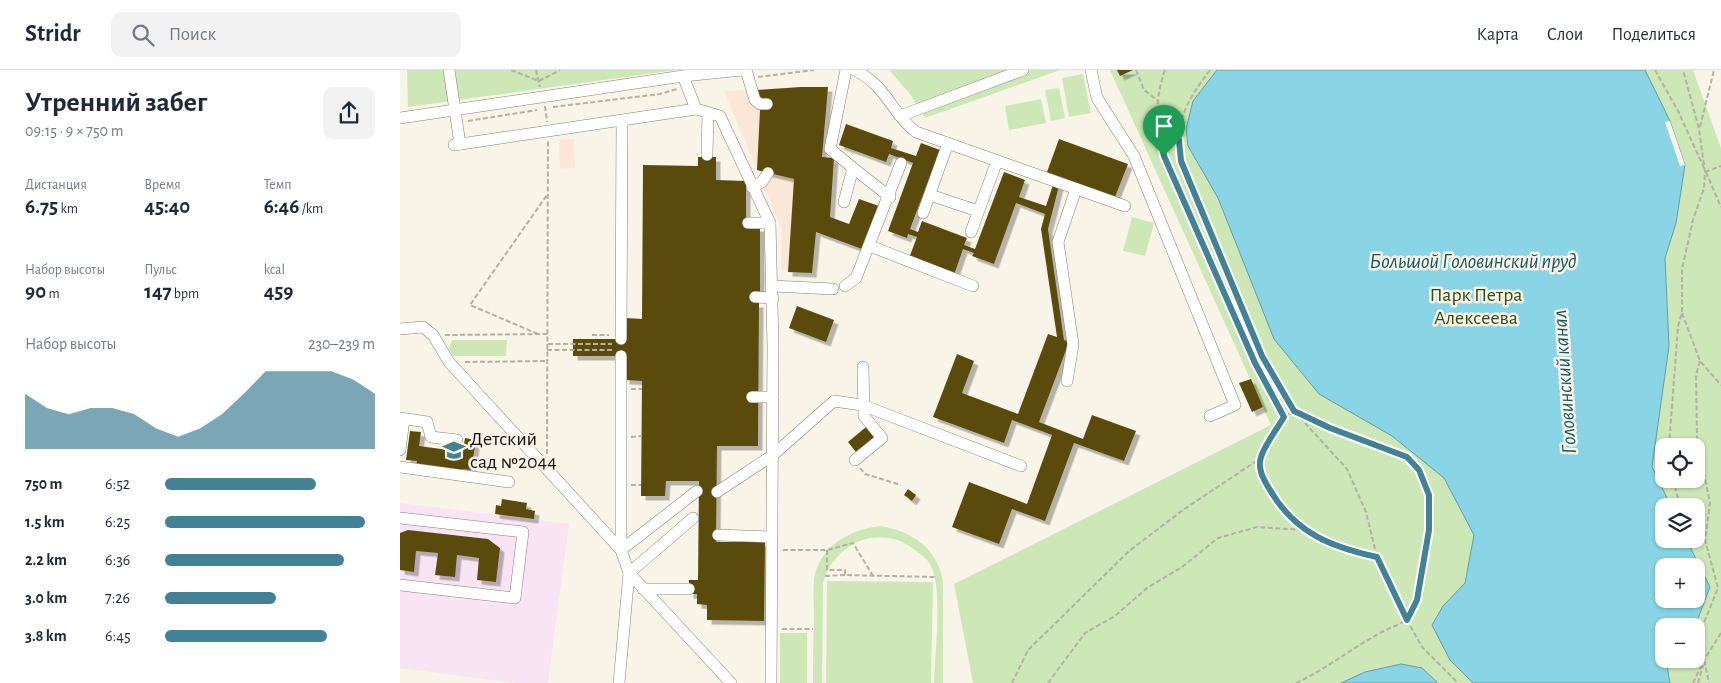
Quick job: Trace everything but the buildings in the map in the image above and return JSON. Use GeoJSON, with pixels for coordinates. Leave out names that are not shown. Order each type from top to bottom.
{"type":"FeatureCollection","features":[{"type":"Feature","properties":{"kind":"lane"},"geometry":{"type":"LineString","coordinates":[[449,70],[454,110],[458,123],[457,144],[696,109],[720,116],[770,223],[773,292],[771,683]]}},
{"type":"Feature","properties":{"kind":"lane"},"geometry":{"type":"LineString","coordinates":[[846,70],[830,149],[890,197]]}},
{"type":"Feature","properties":{"kind":"lane"},"geometry":{"type":"LineString","coordinates":[[855,70],[881,89],[903,120],[916,132],[1125,206]]}},
{"type":"Feature","properties":{"kind":"lane"},"geometry":{"type":"LineString","coordinates":[[903,120],[1023,70]]}},
{"type":"Feature","properties":{"kind":"lane"},"geometry":{"type":"LineString","coordinates":[[1091,70],[1097,98],[1134,156],[1235,405],[1210,416]]}},
{"type":"Feature","properties":{"kind":"lane"},"geometry":{"type":"LineString","coordinates":[[400,118],[746,73],[755,100],[761,105]]}},
{"type":"Feature","properties":{"kind":"lane"},"geometry":{"type":"LineString","coordinates":[[685,81],[696,109]]}},
{"type":"Feature","properties":{"kind":"lane"},"geometry":{"type":"LineString","coordinates":[[707,155],[708,113]]}},
{"type":"Feature","properties":{"kind":"lane"},"geometry":{"type":"LineString","coordinates":[[622,120],[619,347],[621,550],[629,572],[643,589],[731,683]]}},
{"type":"Feature","properties":{"kind":"lane"},"geometry":{"type":"LineString","coordinates":[[923,214],[948,143]]}},
{"type":"Feature","properties":{"kind":"lane"},"geometry":{"type":"LineString","coordinates":[[971,232],[997,160]]}},
{"type":"Feature","properties":{"kind":"lane"},"geometry":{"type":"LineString","coordinates":[[845,286],[856,278],[890,197],[901,164]]}},
{"type":"Feature","properties":{"kind":"lane"},"geometry":{"type":"LineString","coordinates":[[844,202],[853,168]]}},
{"type":"Feature","properties":{"kind":"lane"},"geometry":{"type":"LineString","coordinates":[[752,187],[762,182],[768,173]]}},
{"type":"Feature","properties":{"kind":"lane"},"geometry":{"type":"LineString","coordinates":[[1067,380],[1073,344],[1058,242],[1076,189]]}},
{"type":"Feature","properties":{"kind":"lane"},"geometry":{"type":"LineString","coordinates":[[930,195],[978,212]]}},
{"type":"Feature","properties":{"kind":"lane"},"geometry":{"type":"LineString","coordinates":[[748,223],[770,223]]}},
{"type":"Feature","properties":{"kind":"lane"},"geometry":{"type":"LineString","coordinates":[[870,246],[973,286]]}},
{"type":"Feature","properties":{"kind":"lane"},"geometry":{"type":"LineString","coordinates":[[755,297],[773,292],[833,290]]}},
{"type":"Feature","properties":{"kind":"lane"},"geometry":{"type":"LineString","coordinates":[[400,329],[423,327],[433,335],[449,362],[621,550]]}},
{"type":"Feature","properties":{"kind":"lane"},"geometry":{"type":"LineString","coordinates":[[855,460],[882,438],[864,416],[862,405],[863,367]]}},
{"type":"Feature","properties":{"kind":"lane"},"geometry":{"type":"LineString","coordinates":[[752,397],[773,397]]}},
{"type":"Feature","properties":{"kind":"lane"},"geometry":{"type":"LineString","coordinates":[[717,492],[773,455],[834,401],[862,405],[1021,466]]}},
{"type":"Feature","properties":{"kind":"lane"},"geometry":{"type":"LineString","coordinates":[[400,450],[402,419],[427,422],[431,437],[457,440]]}},
{"type":"Feature","properties":{"kind":"lane"},"geometry":{"type":"LineString","coordinates":[[400,468],[509,482]]}},
{"type":"Feature","properties":{"kind":"lane"},"geometry":{"type":"LineString","coordinates":[[621,550],[697,491]]}},
{"type":"Feature","properties":{"kind":"lane"},"geometry":{"type":"LineString","coordinates":[[400,518],[523,532],[516,598],[400,585]]}},
{"type":"Feature","properties":{"kind":"lane"},"geometry":{"type":"LineString","coordinates":[[619,683],[629,572],[693,518]]}},
{"type":"Feature","properties":{"kind":"lane"},"geometry":{"type":"LineString","coordinates":[[718,535],[771,537]]}},
{"type":"Feature","properties":{"kind":"lane"},"geometry":{"type":"LineString","coordinates":[[643,589],[689,589]]}},
{"type":"Feature","properties":{"kind":"path"},"geometry":{"type":"LineString","coordinates":[[511,70],[539,81],[560,70]]}},
{"type":"Feature","properties":{"kind":"path"},"geometry":{"type":"LineString","coordinates":[[746,73],[814,70]]}},
{"type":"Feature","properties":{"kind":"path"},"geometry":{"type":"LineString","coordinates":[[1136,70],[1144,90],[1157,100]]}},
{"type":"Feature","properties":{"kind":"path"},"geometry":{"type":"LineString","coordinates":[[1165,70],[1157,100],[1157,129],[1164,156],[1255,363],[1284,417]]}},
{"type":"Feature","properties":{"kind":"path"},"geometry":{"type":"LineString","coordinates":[[1210,70],[1191,96],[1182,114],[1179,140],[1181,161],[1262,356],[1294,411],[1347,469],[1366,512],[1377,557],[1407,620],[1422,647],[1458,683]]}},
{"type":"Feature","properties":{"kind":"path"},"geometry":{"type":"LineString","coordinates":[[1655,70],[1678,111],[1721,207]]}},
{"type":"Feature","properties":{"kind":"path"},"geometry":{"type":"LineString","coordinates":[[1670,438],[1678,326],[1682,313],[1682,270],[1693,220],[1704,188],[1705,172],[1699,129],[1683,70]]}},
{"type":"Feature","properties":{"kind":"path"},"geometry":{"type":"LineString","coordinates":[[1699,129],[1714,70]]}},
{"type":"Feature","properties":{"kind":"path"},"geometry":{"type":"LineString","coordinates":[[458,123],[531,112],[545,106],[563,108],[660,94],[685,81]]}},
{"type":"Feature","properties":{"kind":"path"},"geometry":{"type":"LineString","coordinates":[[546,114],[548,131],[547,470]]}},
{"type":"Feature","properties":{"kind":"path"},"geometry":{"type":"LineString","coordinates":[[1160,138],[1179,140]]}},
{"type":"Feature","properties":{"kind":"path"},"geometry":{"type":"LineString","coordinates":[[1705,172],[1721,166]]}},
{"type":"Feature","properties":{"kind":"path"},"geometry":{"type":"LineString","coordinates":[[538,334],[470,305],[547,195]]}},
{"type":"Feature","properties":{"kind":"path"},"geometry":{"type":"LineString","coordinates":[[1682,313],[1700,361],[1721,384]]}},
{"type":"Feature","properties":{"kind":"path"},"geometry":{"type":"LineString","coordinates":[[433,335],[548,334]]}},
{"type":"Feature","properties":{"kind":"path"},"geometry":{"type":"LineString","coordinates":[[592,335],[619,347]]}},
{"type":"Feature","properties":{"kind":"path"},"geometry":{"type":"LineString","coordinates":[[548,344],[597,344],[619,347]]}},
{"type":"Feature","properties":{"kind":"path"},"geometry":{"type":"LineString","coordinates":[[597,344],[597,350]]}},
{"type":"Feature","properties":{"kind":"path"},"geometry":{"type":"LineString","coordinates":[[548,350],[597,350],[619,347]]}},
{"type":"Feature","properties":{"kind":"path"},"geometry":{"type":"LineString","coordinates":[[592,359],[619,347]]}},
{"type":"Feature","properties":{"kind":"path"},"geometry":{"type":"LineString","coordinates":[[449,362],[547,361]]}},
{"type":"Feature","properties":{"kind":"path"},"geometry":{"type":"LineString","coordinates":[[1700,361],[1696,375],[1697,438],[1710,502],[1705,540],[1718,588],[1705,620]]}},
{"type":"Feature","properties":{"kind":"path"},"geometry":{"type":"LineString","coordinates":[[1012,683],[1028,650],[1129,551],[1183,510],[1261,458],[1284,417],[1294,411]]}},
{"type":"Feature","properties":{"kind":"path"},"geometry":{"type":"LineString","coordinates":[[1294,411],[1330,428],[1407,457],[1419,470],[1429,495],[1429,530],[1417,600],[1407,620],[1368,639],[1309,678],[1296,683]]}},
{"type":"Feature","properties":{"kind":"path"},"geometry":{"type":"LineString","coordinates":[[1261,458],[1261,474],[1280,508],[1304,530],[1342,549],[1377,557]]}},
{"type":"Feature","properties":{"kind":"path"},"geometry":{"type":"LineString","coordinates":[[855,460],[865,474],[901,485]]}},
{"type":"Feature","properties":{"kind":"path"},"geometry":{"type":"LineString","coordinates":[[631,485],[641,485]]}},
{"type":"Feature","properties":{"kind":"path"},"geometry":{"type":"LineString","coordinates":[[1048,683],[1085,633],[1115,616],[1147,588],[1182,567],[1218,538],[1257,527],[1304,530]]}},
{"type":"Feature","properties":{"kind":"path"},"geometry":{"type":"LineString","coordinates":[[771,550],[827,550],[853,543],[873,576]]}},
{"type":"Feature","properties":{"kind":"path"},"geometry":{"type":"LineString","coordinates":[[827,550],[827,570],[845,570],[845,575]]}},
{"type":"Feature","properties":{"kind":"path"},"geometry":{"type":"LineString","coordinates":[[825,576],[935,577]]}},
{"type":"Feature","properties":{"kind":"path"},"geometry":{"type":"LineString","coordinates":[[772,630],[813,629]]}},
{"type":"Feature","properties":{"kind":"path"},"geometry":{"type":"LineString","coordinates":[[1705,658],[1721,633]]}},
{"type":"Feature","properties":{"kind":"path"},"geometry":{"type":"LineString","coordinates":[[1705,665],[1709,683]]}},
{"type":"Feature","properties":{"kind":"path"},"geometry":{"type":"LineString","coordinates":[[1693,683],[1700,668]]}},
{"type":"Feature","properties":{"kind":"path"},"geometry":{"type":"LineString","coordinates":[[1698,683],[1702,668]]}},
{"type":"Feature","properties":{"kind":"shaded area"},"geometry":{"type":"Polygon","coordinates":[[[828,87],[812,273],[788,272],[781,268],[782,230],[724,91],[828,87]]]}},
{"type":"Feature","properties":{"kind":"shaded area"},"geometry":{"type":"Polygon","coordinates":[[[574,139],[575,168],[560,169],[559,140],[574,139]]]}},
{"type":"Feature","properties":{"kind":"shaded area"},"geometry":{"type":"Polygon","coordinates":[[[400,503],[569,524],[548,683],[515,683],[400,668],[400,503]]]}},
{"type":"Feature","properties":{"kind":"green space"},"geometry":{"type":"Polygon","coordinates":[[[407,70],[676,70],[408,107],[407,70]]]}},
{"type":"Feature","properties":{"kind":"green space"},"geometry":{"type":"Polygon","coordinates":[[[889,70],[1060,70],[925,118],[910,94],[889,70]]]}},
{"type":"Feature","properties":{"kind":"green space","name":"Парк Петра Алексеева"},"geometry":{"type":"Polygon","coordinates":[[[1110,70],[1693,70],[1721,148],[1721,683],[973,683],[954,584],[1271,425],[1110,70]]]}},
{"type":"Feature","properties":{"kind":"green space"},"geometry":{"type":"Polygon","coordinates":[[[1083,74],[1091,113],[1069,117],[1062,78],[1083,74]]]}},
{"type":"Feature","properties":{"kind":"green space"},"geometry":{"type":"Polygon","coordinates":[[[1059,88],[1065,118],[1051,121],[1045,90],[1059,88]]]}},
{"type":"Feature","properties":{"kind":"green space"},"geometry":{"type":"Polygon","coordinates":[[[1041,99],[1046,123],[1009,130],[1005,106],[1041,99]]]}},
{"type":"Feature","properties":{"kind":"green space"},"geometry":{"type":"Polygon","coordinates":[[[1132,217],[1154,223],[1145,256],[1123,251],[1132,217]]]}},
{"type":"Feature","properties":{"kind":"green space"},"geometry":{"type":"Polygon","coordinates":[[[452,340],[507,340],[506,356],[453,356],[449,348],[452,340]]]}},
{"type":"Feature","properties":{"kind":"green space"},"geometry":{"type":"Polygon","coordinates":[[[880,526],[903,532],[921,543],[929,550],[940,569],[943,581],[943,683],[934,683],[937,639],[937,591],[931,566],[915,550],[901,542],[887,538],[873,538],[860,541],[837,557],[823,583],[822,683],[813,683],[814,580],[817,568],[822,558],[837,542],[857,531],[880,526]]]}},
{"type":"Feature","properties":{"kind":"green space"},"geometry":{"type":"Polygon","coordinates":[[[827,581],[933,582],[931,683],[826,683],[827,581]]]}},
{"type":"Feature","properties":{"kind":"green space"},"geometry":{"type":"Polygon","coordinates":[[[780,633],[807,633],[807,683],[780,683],[780,633]]]}},
{"type":"Feature","properties":{"kind":"water","name":"Большой Головинский пруд"},"geometry":{"type":"Polygon","coordinates":[[[1217,70],[1645,70],[1670,121],[1685,165],[1676,223],[1665,258],[1669,346],[1652,467],[1655,473],[1655,488],[1662,488],[1667,498],[1655,498],[1655,548],[1690,548],[1696,558],[1655,558],[1655,608],[1702,608],[1698,618],[1655,618],[1655,668],[1667,668],[1670,683],[1473,683],[1450,660],[1432,625],[1443,606],[1465,583],[1474,535],[1444,478],[1392,436],[1319,394],[1274,339],[1218,198],[1188,146],[1186,129],[1193,101],[1217,70]]]}},
{"type":"Feature","properties":{"kind":"water","name":"Большой Головинский пруд"},"geometry":{"type":"Polygon","coordinates":[[[1705,577],[1710,587],[1705,600],[1705,577]]]}},
{"type":"Feature","properties":{"kind":"water"},"geometry":{"type":"Polygon","coordinates":[[[1401,664],[1422,668],[1438,683],[1341,683],[1365,672],[1401,664]]]}},
{"type":"Feature","properties":{"kind":"pier"},"geometry":{"type":"Polygon","coordinates":[[[1670,121],[1685,165],[1680,166],[1665,122],[1670,121]]]}},
{"type":"Feature","properties":{"kind":"place","name":"Детский сад №2044"},"geometry":{"type":"Point","coordinates":[454,450]}},
{"type":"Feature","properties":{"kind":"route"},"geometry":{"type":"LineString","coordinates":[[1160,138],[1179,140],[1178,146],[1181,161],[1262,356],[1294,411],[1330,428],[1407,457],[1419,470],[1429,495],[1429,530],[1417,600],[1407,620],[1377,557],[1342,549],[1304,530],[1280,508],[1261,474],[1261,458],[1284,417],[1255,363],[1164,156],[1160,138]]}},
{"type":"Feature","properties":{"kind":"water label","name":"Головинский канал"},"geometry":{"type":"Point","coordinates":[1564,382]}}]}
